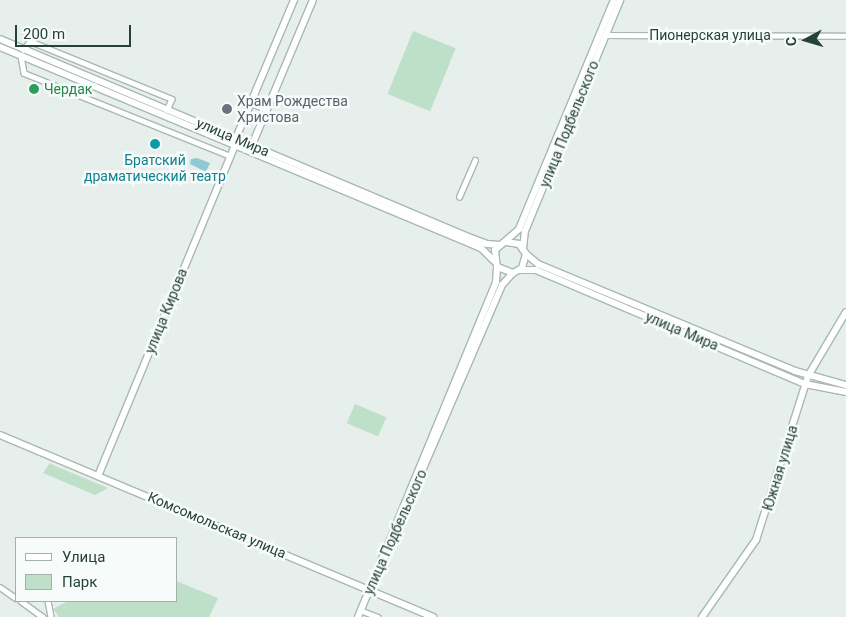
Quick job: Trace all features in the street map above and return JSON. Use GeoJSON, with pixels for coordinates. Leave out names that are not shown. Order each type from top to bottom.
{"type":"FeatureCollection","features":[{"type":"Feature","properties":{"kind":"main road","name":"улица Кирова"},"geometry":{"type":"LineString","coordinates":[[98,476],[294,0]]}},
{"type":"Feature","properties":{"kind":"main road"},"geometry":{"type":"LineString","coordinates":[[252,145],[313,0]]}},
{"type":"Feature","properties":{"kind":"main road","name":"улица Подбельского"},"geometry":{"type":"LineString","coordinates":[[358,617],[502,285],[516,272],[525,251],[525,231],[614,0]]}},
{"type":"Feature","properties":{"kind":"main road","name":"улица Подбельского"},"geometry":{"type":"LineString","coordinates":[[395,529],[496,282],[496,264],[503,243],[519,229],[588,68],[620,0]]}},
{"type":"Feature","properties":{"kind":"main road","name":"улица Мира"},"geometry":{"type":"LineString","coordinates":[[0,39],[22,53],[465,239],[485,250],[496,264],[516,272],[536,270],[805,384],[846,392]]}},
{"type":"Feature","properties":{"kind":"main road","name":"улица Мира"},"geometry":{"type":"LineString","coordinates":[[0,47],[22,53],[167,110],[207,130]]}},
{"type":"Feature","properties":{"kind":"main road"},"geometry":{"type":"LineString","coordinates":[[251,103],[267,110]]}},
{"type":"Feature","properties":{"kind":"main road","name":"улица Мира"},"geometry":{"type":"LineString","coordinates":[[235,142],[252,145],[307,172]]}},
{"type":"Feature","properties":{"kind":"main road","name":"улица Мира"},"geometry":{"type":"LineString","coordinates":[[465,239],[487,244],[516,242],[538,264],[808,376],[846,385]]}},
{"type":"Feature","properties":{"kind":"main road","name":"Южная улица"},"geometry":{"type":"LineString","coordinates":[[702,617],[756,540],[808,376],[846,312]]}},
{"type":"Feature","properties":{"kind":"main road","name":"Комсомольская улица"},"geometry":{"type":"LineString","coordinates":[[0,435],[433,617]]}},
{"type":"Feature","properties":{"kind":"street","name":"Пионерская улица"},"geometry":{"type":"LineString","coordinates":[[605,35],[846,36]]}},
{"type":"Feature","properties":{"kind":"street"},"geometry":{"type":"LineString","coordinates":[[167,110],[172,99],[30,40],[22,53],[24,73],[230,156]]}},
{"type":"Feature","properties":{"kind":"street"},"geometry":{"type":"LineString","coordinates":[[459,197],[475,160]]}},
{"type":"Feature","properties":{"kind":"street"},"geometry":{"type":"LineString","coordinates":[[0,586],[15,597]]}},
{"type":"Feature","properties":{"kind":"street"},"geometry":{"type":"LineString","coordinates":[[22,602],[43,617]]}},
{"type":"Feature","properties":{"kind":"street"},"geometry":{"type":"LineString","coordinates":[[48,602],[51,617]]}},
{"type":"Feature","properties":{"kind":"street"},"geometry":{"type":"LineString","coordinates":[[360,610],[378,617]]}},
{"type":"Feature","properties":{"kind":"green space"},"geometry":{"type":"Polygon","coordinates":[[[413,31],[456,48],[430,111],[388,94],[413,31]]]}},
{"type":"Feature","properties":{"kind":"green space"},"geometry":{"type":"Polygon","coordinates":[[[355,404],[386,417],[378,437],[347,423],[355,404]]]}},
{"type":"Feature","properties":{"kind":"green space"},"geometry":{"type":"Polygon","coordinates":[[[50,463],[108,488],[95,495],[43,473],[50,463]]]}},
{"type":"Feature","properties":{"kind":"green space"},"geometry":{"type":"Polygon","coordinates":[[[178,582],[218,598],[209,617],[59,617],[53,609],[66,602],[178,602],[178,582]]]}},
{"type":"Feature","properties":{"kind":"water"},"geometry":{"type":"Polygon","coordinates":[[[197,158],[210,163],[206,172],[190,164],[191,159],[197,158]]]}},
{"type":"Feature","properties":{"kind":"place","name":"Чердак"},"geometry":{"type":"Point","coordinates":[34,89]}},
{"type":"Feature","properties":{"kind":"place","name":"Храм Рождества Христова"},"geometry":{"type":"Point","coordinates":[227,109]}},
{"type":"Feature","properties":{"kind":"place","name":"Братский драматический театр"},"geometry":{"type":"Point","coordinates":[155,144]}}]}
